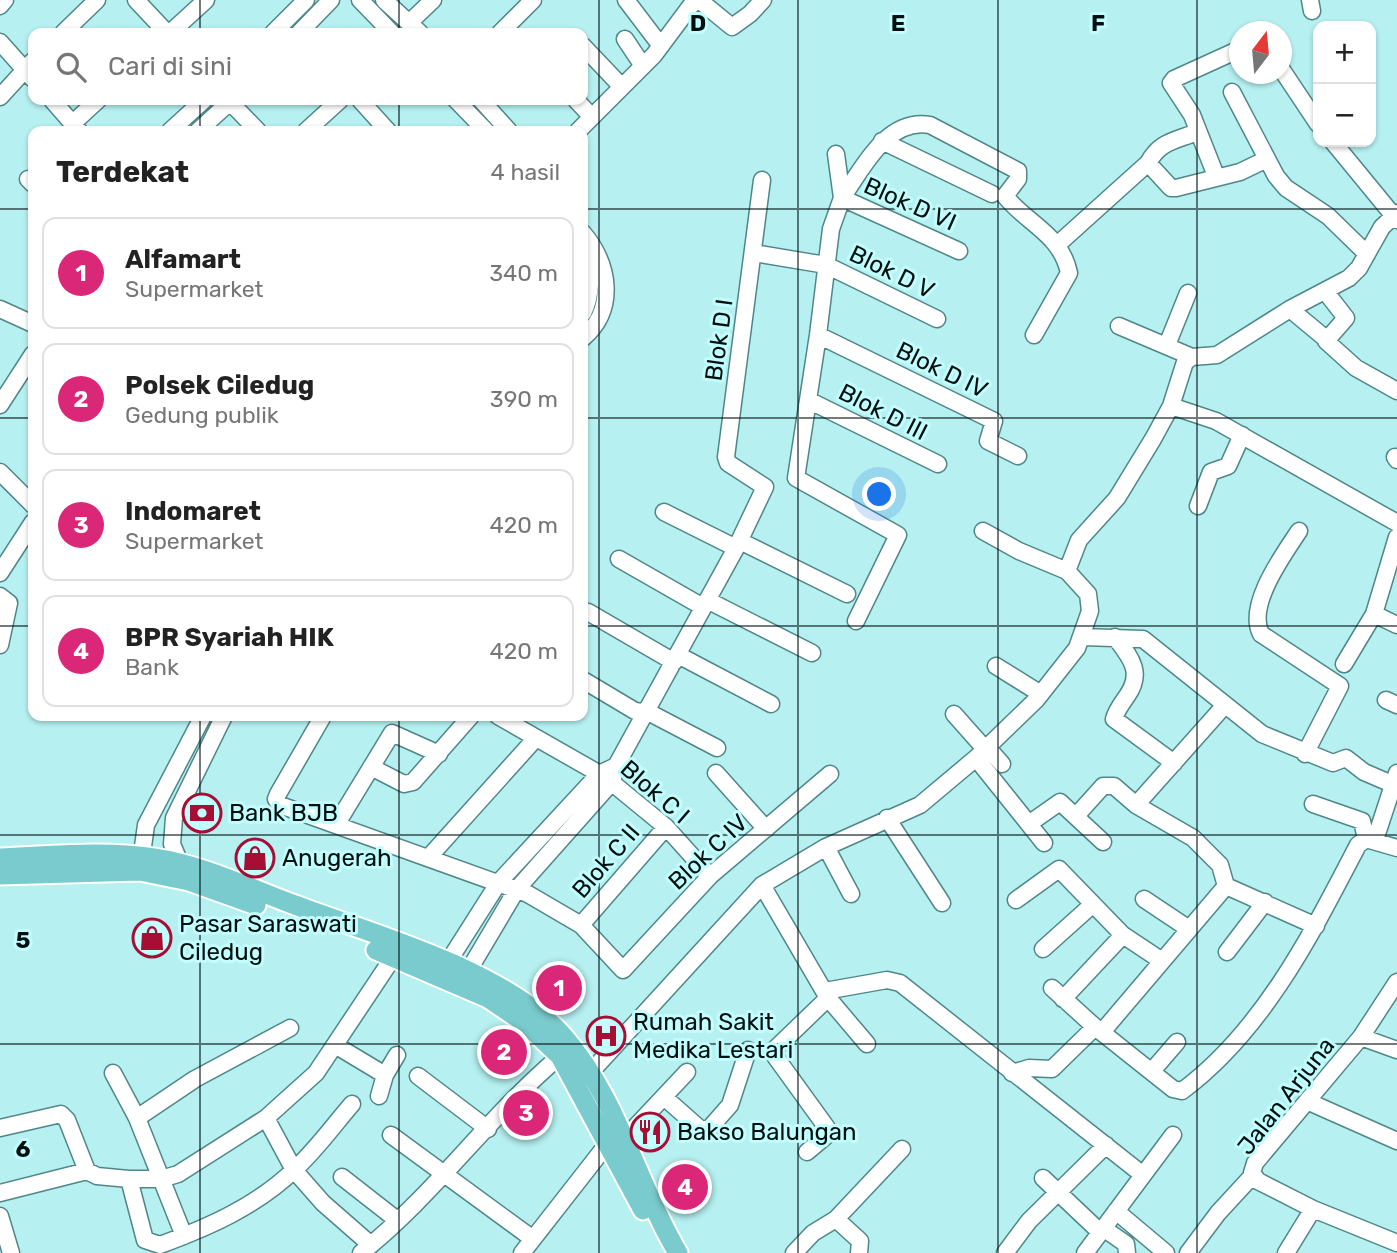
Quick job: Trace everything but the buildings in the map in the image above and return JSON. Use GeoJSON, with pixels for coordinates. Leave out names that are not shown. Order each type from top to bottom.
{"type":"FeatureCollection","features":[{"type":"Feature","properties":{"kind":"main road"},"geometry":{"type":"LineString","coordinates":[[0,858],[110,854],[394,957],[444,969]]}},
{"type":"Feature","properties":{"kind":"main road"},"geometry":{"type":"LineString","coordinates":[[0,875],[180,863],[444,969],[533,1011],[564,1037],[589,1074],[666,1253]]}},
{"type":"Feature","properties":{"kind":"main road"},"geometry":{"type":"LineString","coordinates":[[465,978],[525,1023],[560,1056],[616,1141],[678,1253]]}},
{"type":"Feature","properties":{"kind":"street"},"geometry":{"type":"LineString","coordinates":[[0,6],[5,0]]}},
{"type":"Feature","properties":{"kind":"street"},"geometry":{"type":"LineString","coordinates":[[67,28],[97,0]]}},
{"type":"Feature","properties":{"kind":"street"},"geometry":{"type":"LineString","coordinates":[[136,0],[163,28]]}},
{"type":"Feature","properties":{"kind":"street"},"geometry":{"type":"LineString","coordinates":[[174,28],[206,0]]}},
{"type":"Feature","properties":{"kind":"street"},"geometry":{"type":"LineString","coordinates":[[278,28],[306,0]]}},
{"type":"Feature","properties":{"kind":"street"},"geometry":{"type":"LineString","coordinates":[[304,28],[331,0]]}},
{"type":"Feature","properties":{"kind":"street"},"geometry":{"type":"LineString","coordinates":[[360,0],[387,28]]}},
{"type":"Feature","properties":{"kind":"street"},"geometry":{"type":"LineString","coordinates":[[384,0],[415,27],[433,0]]}},
{"type":"Feature","properties":{"kind":"street"},"geometry":{"type":"LineString","coordinates":[[510,28],[533,0]]}},
{"type":"Feature","properties":{"kind":"street"},"geometry":{"type":"LineString","coordinates":[[626,0],[661,46]]}},
{"type":"Feature","properties":{"kind":"street"},"geometry":{"type":"LineString","coordinates":[[582,126],[643,66],[697,0],[732,27],[750,15],[763,0]]}},
{"type":"Feature","properties":{"kind":"street"},"geometry":{"type":"LineString","coordinates":[[625,39],[643,66]]}},
{"type":"Feature","properties":{"kind":"street"},"geometry":{"type":"LineString","coordinates":[[0,42],[28,68]]}},
{"type":"Feature","properties":{"kind":"street"},"geometry":{"type":"LineString","coordinates":[[588,51],[622,87]]}},
{"type":"Feature","properties":{"kind":"street"},"geometry":{"type":"LineString","coordinates":[[1216,176],[1192,115],[1171,86],[1172,81],[1229,53]]}},
{"type":"Feature","properties":{"kind":"street"},"geometry":{"type":"LineString","coordinates":[[0,97],[28,72]]}},
{"type":"Feature","properties":{"kind":"street"},"geometry":{"type":"LineString","coordinates":[[1291,84],[1313,116]]}},
{"type":"Feature","properties":{"kind":"street"},"geometry":{"type":"LineString","coordinates":[[1232,92],[1269,148],[1286,188],[1328,216],[1367,254]]}},
{"type":"Feature","properties":{"kind":"street"},"geometry":{"type":"LineString","coordinates":[[56,105],[75,126]]}},
{"type":"Feature","properties":{"kind":"street"},"geometry":{"type":"LineString","coordinates":[[77,126],[94,105]]}},
{"type":"Feature","properties":{"kind":"street"},"geometry":{"type":"LineString","coordinates":[[175,126],[199,105]]}},
{"type":"Feature","properties":{"kind":"street"},"geometry":{"type":"LineString","coordinates":[[203,126],[225,105]]}},
{"type":"Feature","properties":{"kind":"street"},"geometry":{"type":"LineString","coordinates":[[235,105],[253,126]]}},
{"type":"Feature","properties":{"kind":"street"},"geometry":{"type":"LineString","coordinates":[[311,126],[335,105]]}},
{"type":"Feature","properties":{"kind":"street"},"geometry":{"type":"LineString","coordinates":[[364,105],[383,126]]}},
{"type":"Feature","properties":{"kind":"street"},"geometry":{"type":"LineString","coordinates":[[461,105],[481,126]]}},
{"type":"Feature","properties":{"kind":"street"},"geometry":{"type":"LineString","coordinates":[[486,105],[504,126]]}},
{"type":"Feature","properties":{"kind":"street"},"geometry":{"type":"LineString","coordinates":[[581,105],[591,116]]}},
{"type":"Feature","properties":{"kind":"street"},"geometry":{"type":"LineString","coordinates":[[796,478],[831,229],[842,198],[882,141],[914,125],[930,125],[1012,166],[1019,174],[1005,196],[1046,231],[1057,245],[1069,273],[1034,335]]}},
{"type":"Feature","properties":{"kind":"street"},"geometry":{"type":"LineString","coordinates":[[1057,245],[1148,163],[1156,149],[1164,143],[1197,132]]}},
{"type":"Feature","properties":{"kind":"street"},"geometry":{"type":"LineString","coordinates":[[882,141],[992,194]]}},
{"type":"Feature","properties":{"kind":"street"},"geometry":{"type":"LineString","coordinates":[[1119,326],[1192,357],[1217,355],[1290,309],[1349,278],[1396,216],[1338,147]]}},
{"type":"Feature","properties":{"kind":"street"},"geometry":{"type":"LineString","coordinates":[[1148,163],[1171,188],[1248,170],[1269,148]]}},
{"type":"Feature","properties":{"kind":"street"},"geometry":{"type":"LineString","coordinates":[[836,154],[842,198]]}},
{"type":"Feature","properties":{"kind":"street","name":"Blok D I"},"geometry":{"type":"LineString","coordinates":[[762,180],[726,457],[728,463],[765,487]]}},
{"type":"Feature","properties":{"kind":"street","name":"Blok D VI"},"geometry":{"type":"LineString","coordinates":[[842,198],[959,251]]}},
{"type":"Feature","properties":{"kind":"street"},"geometry":{"type":"LineString","coordinates":[[588,241],[603,266],[607,292],[601,314],[588,331]]}},
{"type":"Feature","properties":{"kind":"street","name":"Blok D V"},"geometry":{"type":"LineString","coordinates":[[754,253],[826,265],[937,319]]}},
{"type":"Feature","properties":{"kind":"street"},"geometry":{"type":"LineString","coordinates":[[588,271],[588,299]]}},
{"type":"Feature","properties":{"kind":"street"},"geometry":{"type":"LineString","coordinates":[[1325,291],[1346,318],[1326,339]]}},
{"type":"Feature","properties":{"kind":"street"},"geometry":{"type":"LineString","coordinates":[[1167,345],[1188,293]]}},
{"type":"Feature","properties":{"kind":"street"},"geometry":{"type":"LineString","coordinates":[[0,309],[28,322]]}},
{"type":"Feature","properties":{"kind":"street"},"geometry":{"type":"LineString","coordinates":[[1290,309],[1356,368],[1397,391]]}},
{"type":"Feature","properties":{"kind":"street","name":"Blok D IV"},"geometry":{"type":"LineString","coordinates":[[818,335],[994,421],[988,441],[1018,456]]}},
{"type":"Feature","properties":{"kind":"street"},"geometry":{"type":"LineString","coordinates":[[1067,571],[1079,540],[1117,498],[1171,406],[1185,362],[1192,357]]}},
{"type":"Feature","properties":{"kind":"street"},"geometry":{"type":"LineString","coordinates":[[0,405],[28,362]]}},
{"type":"Feature","properties":{"kind":"street","name":"Blok D III"},"geometry":{"type":"LineString","coordinates":[[808,400],[938,464]]}},
{"type":"Feature","properties":{"kind":"street"},"geometry":{"type":"LineString","coordinates":[[1171,406],[1216,421],[1397,523]]}},
{"type":"Feature","properties":{"kind":"street"},"geometry":{"type":"LineString","coordinates":[[1198,506],[1211,472],[1228,466],[1242,435]]}},
{"type":"Feature","properties":{"kind":"street"},"geometry":{"type":"LineString","coordinates":[[0,472],[28,500]]}},
{"type":"Feature","properties":{"kind":"street"},"geometry":{"type":"LineString","coordinates":[[444,969],[499,882],[616,766],[738,545],[765,487],[796,478],[897,532],[898,538],[856,621]]}},
{"type":"Feature","properties":{"kind":"street"},"geometry":{"type":"LineString","coordinates":[[664,512],[847,594]]}},
{"type":"Feature","properties":{"kind":"street"},"geometry":{"type":"LineString","coordinates":[[0,573],[28,530]]}},
{"type":"Feature","properties":{"kind":"street"},"geometry":{"type":"LineString","coordinates":[[589,1074],[762,885],[826,848],[920,805],[983,752],[1061,671],[1083,637],[1091,602],[1080,583],[1067,571],[1019,551],[983,531]]}},
{"type":"Feature","properties":{"kind":"street"},"geometry":{"type":"LineString","coordinates":[[1299,531],[1267,584],[1258,630],[1340,686],[1305,754]]}},
{"type":"Feature","properties":{"kind":"street"},"geometry":{"type":"LineString","coordinates":[[1344,664],[1374,614],[1397,537]]}},
{"type":"Feature","properties":{"kind":"street"},"geometry":{"type":"LineString","coordinates":[[619,559],[705,604],[812,653]]}},
{"type":"Feature","properties":{"kind":"street"},"geometry":{"type":"LineString","coordinates":[[0,596],[9,603],[0,645]]}},
{"type":"Feature","properties":{"kind":"street"},"geometry":{"type":"LineString","coordinates":[[588,612],[771,704]]}},
{"type":"Feature","properties":{"kind":"street"},"geometry":{"type":"LineString","coordinates":[[1374,614],[1397,625]]}},
{"type":"Feature","properties":{"kind":"street"},"geometry":{"type":"LineString","coordinates":[[1083,637],[1143,639],[1262,734],[1305,754],[1336,764],[1346,758],[1364,772],[1394,778],[1370,839],[1358,845],[1316,926],[1258,1015],[1184,1090],[1176,1091],[1098,1030],[1058,993],[1123,935]]}},
{"type":"Feature","properties":{"kind":"street"},"geometry":{"type":"LineString","coordinates":[[1115,637],[1136,671],[1133,688],[1114,719],[1174,763]]}},
{"type":"Feature","properties":{"kind":"street"},"geometry":{"type":"LineString","coordinates":[[996,666],[1041,694]]}},
{"type":"Feature","properties":{"kind":"street"},"geometry":{"type":"LineString","coordinates":[[588,683],[645,714],[650,713],[717,748]]}},
{"type":"Feature","properties":{"kind":"street"},"geometry":{"type":"LineString","coordinates":[[1136,806],[1225,705]]}},
{"type":"Feature","properties":{"kind":"street"},"geometry":{"type":"LineString","coordinates":[[954,714],[1044,843]]}},
{"type":"Feature","properties":{"kind":"street"},"geometry":{"type":"LineString","coordinates":[[141,864],[146,825],[200,721]]}},
{"type":"Feature","properties":{"kind":"street"},"geometry":{"type":"LineString","coordinates":[[180,863],[172,844],[174,818],[218,721]]}},
{"type":"Feature","properties":{"kind":"street"},"geometry":{"type":"LineString","coordinates":[[320,721],[276,799],[280,805],[517,889],[580,925]]}},
{"type":"Feature","properties":{"kind":"street"},"geometry":{"type":"LineString","coordinates":[[371,767],[408,784],[416,780],[467,721]]}},
{"type":"Feature","properties":{"kind":"street","name":"Blok C I"},"geometry":{"type":"LineString","coordinates":[[507,721],[605,778],[666,827],[710,876]]}},
{"type":"Feature","properties":{"kind":"street"},"geometry":{"type":"LineString","coordinates":[[336,825],[392,733],[439,754]]}},
{"type":"Feature","properties":{"kind":"street"},"geometry":{"type":"LineString","coordinates":[[429,858],[537,738]]}},
{"type":"Feature","properties":{"kind":"street"},"geometry":{"type":"LineString","coordinates":[[983,752],[1002,764]]}},
{"type":"Feature","properties":{"kind":"street"},"geometry":{"type":"LineString","coordinates":[[716,773],[766,829]]}},
{"type":"Feature","properties":{"kind":"street","name":"Blok C IV"},"geometry":{"type":"LineString","coordinates":[[580,925],[618,968],[625,970],[710,876],[830,774]]}},
{"type":"Feature","properties":{"kind":"street"},"geometry":{"type":"LineString","coordinates":[[465,978],[517,889],[605,778]]}},
{"type":"Feature","properties":{"kind":"street"},"geometry":{"type":"LineString","coordinates":[[1076,816],[1108,785],[1136,806],[1193,838],[1220,865],[1226,886]]}},
{"type":"Feature","properties":{"kind":"street"},"geometry":{"type":"LineString","coordinates":[[1030,823],[1059,803],[1103,842]]}},
{"type":"Feature","properties":{"kind":"street"},"geometry":{"type":"LineString","coordinates":[[1313,804],[1362,821],[1370,839],[1397,848]]}},
{"type":"Feature","properties":{"kind":"street"},"geometry":{"type":"LineString","coordinates":[[887,818],[942,903]]}},
{"type":"Feature","properties":{"kind":"street","name":"Blok C II"},"geometry":{"type":"LineString","coordinates":[[580,925],[666,827]]}},
{"type":"Feature","properties":{"kind":"street"},"geometry":{"type":"LineString","coordinates":[[826,848],[850,894]]}},
{"type":"Feature","properties":{"kind":"street"},"geometry":{"type":"LineString","coordinates":[[1016,900],[1059,869],[1123,935],[1162,961]]}},
{"type":"Feature","properties":{"kind":"street"},"geometry":{"type":"LineString","coordinates":[[762,885],[827,995],[867,1044]]}},
{"type":"Feature","properties":{"kind":"street"},"geometry":{"type":"LineString","coordinates":[[1012,1073],[1029,1068],[1052,1069],[1098,1030],[1162,961],[1220,889],[1226,886],[1316,926]]}},
{"type":"Feature","properties":{"kind":"street"},"geometry":{"type":"LineString","coordinates":[[1144,899],[1189,929]]}},
{"type":"Feature","properties":{"kind":"street"},"geometry":{"type":"LineString","coordinates":[[1227,952],[1265,902]]}},
{"type":"Feature","properties":{"kind":"street"},"geometry":{"type":"LineString","coordinates":[[1043,948],[1092,905]]}},
{"type":"Feature","properties":{"kind":"street"},"geometry":{"type":"LineString","coordinates":[[0,1194],[87,1171],[97,1176],[129,1179],[161,1179],[178,1174],[266,1118],[316,1073],[394,957]]}},
{"type":"Feature","properties":{"kind":"street"},"geometry":{"type":"LineString","coordinates":[[807,1152],[826,1136],[827,1128],[772,1052],[827,995],[887,980],[900,983],[1143,1175]]}},
{"type":"Feature","properties":{"kind":"street","name":"Jalan Arjuna"},"geometry":{"type":"LineString","coordinates":[[1397,982],[1362,1037],[1255,1163],[1253,1175],[1313,1209],[1397,1243]]}},
{"type":"Feature","properties":{"kind":"street"},"geometry":{"type":"LineString","coordinates":[[137,1118],[195,1079],[290,1028]]}},
{"type":"Feature","properties":{"kind":"street"},"geometry":{"type":"LineString","coordinates":[[1362,1037],[1397,1051]]}},
{"type":"Feature","properties":{"kind":"street"},"geometry":{"type":"LineString","coordinates":[[1152,1071],[1177,1042]]}},
{"type":"Feature","properties":{"kind":"street"},"geometry":{"type":"LineString","coordinates":[[335,1045],[385,1075]]}},
{"type":"Feature","properties":{"kind":"street"},"geometry":{"type":"LineString","coordinates":[[664,1097],[699,1128],[708,1130],[730,1105],[748,1050]]}},
{"type":"Feature","properties":{"kind":"street"},"geometry":{"type":"LineString","coordinates":[[379,1096],[385,1075],[397,1055]]}},
{"type":"Feature","properties":{"kind":"street"},"geometry":{"type":"LineString","coordinates":[[266,1118],[294,1170],[366,1249],[560,1056]]}},
{"type":"Feature","properties":{"kind":"street"},"geometry":{"type":"LineString","coordinates":[[522,1253],[616,1141],[687,1072]]}},
{"type":"Feature","properties":{"kind":"street"},"geometry":{"type":"LineString","coordinates":[[113,1073],[137,1118],[184,1236]]}},
{"type":"Feature","properties":{"kind":"street"},"geometry":{"type":"LineString","coordinates":[[418,1076],[488,1129]]}},
{"type":"Feature","properties":{"kind":"street"},"geometry":{"type":"LineString","coordinates":[[1309,1102],[1397,1141]]}},
{"type":"Feature","properties":{"kind":"street"},"geometry":{"type":"LineString","coordinates":[[129,1179],[145,1240],[160,1245],[219,1223],[262,1196],[294,1170],[352,1104]]}},
{"type":"Feature","properties":{"kind":"street"},"geometry":{"type":"LineString","coordinates":[[0,1128],[61,1114],[67,1120],[87,1171]]}},
{"type":"Feature","properties":{"kind":"street"},"geometry":{"type":"LineString","coordinates":[[390,1135],[533,1239]]}},
{"type":"Feature","properties":{"kind":"street"},"geometry":{"type":"LineString","coordinates":[[1085,1253],[1173,1135]]}},
{"type":"Feature","properties":{"kind":"street"},"geometry":{"type":"LineString","coordinates":[[1005,1253],[1029,1221],[1106,1145]]}},
{"type":"Feature","properties":{"kind":"street"},"geometry":{"type":"LineString","coordinates":[[794,1253],[813,1233],[836,1219],[902,1149]]}},
{"type":"Feature","properties":{"kind":"street"},"geometry":{"type":"LineString","coordinates":[[1188,1253],[1218,1213],[1253,1175]]}},
{"type":"Feature","properties":{"kind":"street"},"geometry":{"type":"LineString","coordinates":[[342,1177],[397,1220]]}},
{"type":"Feature","properties":{"kind":"street"},"geometry":{"type":"LineString","coordinates":[[1043,1178],[1058,1195],[1102,1230],[1126,1244],[1127,1253]]}},
{"type":"Feature","properties":{"kind":"street"},"geometry":{"type":"LineString","coordinates":[[1286,1253],[1313,1209]]}},
{"type":"Feature","properties":{"kind":"street"},"geometry":{"type":"LineString","coordinates":[[1116,1211],[1166,1253]]}},
{"type":"Feature","properties":{"kind":"street"},"geometry":{"type":"LineString","coordinates":[[0,1216],[11,1253]]}},
{"type":"Feature","properties":{"kind":"street"},"geometry":{"type":"LineString","coordinates":[[836,1219],[860,1241],[859,1253]]}},
{"type":"Feature","properties":{"kind":"place","name":"Bank BJB"},"geometry":{"type":"Point","coordinates":[202,813]}},
{"type":"Feature","properties":{"kind":"place","name":"Anugerah"},"geometry":{"type":"Point","coordinates":[255,858]}},
{"type":"Feature","properties":{"kind":"place","name":"Pasar Saraswati Ciledug"},"geometry":{"type":"Point","coordinates":[152,938]}},
{"type":"Feature","properties":{"kind":"place","name":"Alfamart"},"geometry":{"type":"Point","coordinates":[559,988]}},
{"type":"Feature","properties":{"kind":"place","name":"Rumah Sakit Medika Lestari"},"geometry":{"type":"Point","coordinates":[606,1036]}},
{"type":"Feature","properties":{"kind":"place","name":"Polsek Ciledug"},"geometry":{"type":"Point","coordinates":[504,1052]}},
{"type":"Feature","properties":{"kind":"place","name":"Indomaret"},"geometry":{"type":"Point","coordinates":[526,1113]}},
{"type":"Feature","properties":{"kind":"place","name":"Bakso Balungan"},"geometry":{"type":"Point","coordinates":[650,1132]}},
{"type":"Feature","properties":{"kind":"place","name":"BPR Syariah HIK"},"geometry":{"type":"Point","coordinates":[685,1187]}}]}
